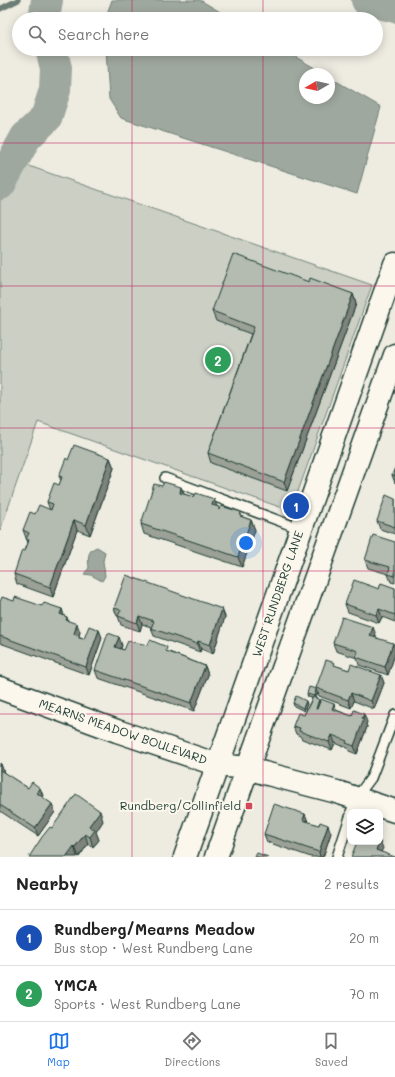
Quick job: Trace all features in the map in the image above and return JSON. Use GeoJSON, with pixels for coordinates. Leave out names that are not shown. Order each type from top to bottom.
{"type":"FeatureCollection","features":[{"type":"Feature","properties":{"kind":"main road","name":"WEST RUNDBERG LANE"},"geometry":{"type":"LineString","coordinates":[[185,857],[395,264]]}},
{"type":"Feature","properties":{"kind":"main road"},"geometry":{"type":"LineString","coordinates":[[216,857],[395,355]]}},
{"type":"Feature","properties":{"kind":"main road","name":"MEARNS MEADOW BOULEVARD"},"geometry":{"type":"LineString","coordinates":[[0,688],[117,731],[218,765],[247,768],[352,809]]}},
{"type":"Feature","properties":{"kind":"main road","name":"MEARNS MEADOW BOULEVARD"},"geometry":{"type":"LineString","coordinates":[[383,810],[395,811]]}},
{"type":"Feature","properties":{"kind":"lane"},"geometry":{"type":"LineString","coordinates":[[165,478],[300,529]]}},
{"type":"Feature","properties":{"kind":"lane"},"geometry":{"type":"LineString","coordinates":[[352,809],[371,778],[395,715]]}},
{"type":"Feature","properties":{"kind":"lane"},"geometry":{"type":"LineString","coordinates":[[337,857],[347,825]]}},
{"type":"Feature","properties":{"kind":"shaded area"},"geometry":{"type":"Polygon","coordinates":[[[112,0],[200,0],[220,12],[108,12],[112,0]]]}},
{"type":"Feature","properties":{"kind":"shaded area"},"geometry":{"type":"Polygon","coordinates":[[[106,56],[294,56],[315,68],[299,68],[299,104],[335,104],[335,80],[381,107],[357,194],[121,118],[109,99],[106,56]]]}},
{"type":"Feature","properties":{"kind":"shaded area"},"geometry":{"type":"Polygon","coordinates":[[[0,156],[372,285],[291,511],[38,422],[0,531],[0,156]]]}},
{"type":"Feature","properties":{"kind":"shaded area"},"geometry":{"type":"Polygon","coordinates":[[[97,547],[105,552],[103,561],[105,576],[102,581],[91,575],[84,574],[89,568],[88,558],[90,552],[97,547]]]}},
{"type":"Feature","properties":{"kind":"building"},"geometry":{"type":"Polygon","coordinates":[[[233,254],[309,282],[310,278],[353,294],[284,482],[208,453],[254,327],[212,311],[233,254]]]}},
{"type":"Feature","properties":{"kind":"building"},"geometry":{"type":"Polygon","coordinates":[[[74,445],[110,458],[86,525],[74,520],[50,587],[14,574],[22,550],[25,551],[29,540],[26,539],[29,533],[23,530],[30,512],[35,514],[39,505],[51,510],[53,504],[47,502],[54,483],[59,485],[62,477],[59,476],[66,458],[68,460],[74,445]]]}},
{"type":"Feature","properties":{"kind":"building"},"geometry":{"type":"Polygon","coordinates":[[[395,468],[395,476],[392,475],[395,468]]]}},
{"type":"Feature","properties":{"kind":"building"},"geometry":{"type":"Polygon","coordinates":[[[164,482],[181,487],[180,493],[194,497],[196,493],[214,499],[212,505],[219,507],[219,510],[221,506],[241,512],[240,516],[251,520],[238,557],[141,524],[154,484],[162,486],[164,482]]]}},
{"type":"Feature","properties":{"kind":"building"},"geometry":{"type":"Polygon","coordinates":[[[386,495],[395,499],[395,527],[377,521],[386,495]]]}},
{"type":"Feature","properties":{"kind":"building"},"geometry":{"type":"Polygon","coordinates":[[[373,535],[395,542],[395,576],[388,574],[390,567],[365,560],[373,535]]]}},
{"type":"Feature","properties":{"kind":"building"},"geometry":{"type":"Polygon","coordinates":[[[126,575],[222,609],[210,645],[198,641],[197,644],[151,628],[154,621],[139,616],[137,623],[118,616],[121,610],[114,608],[126,575]]]}},
{"type":"Feature","properties":{"kind":"building"},"geometry":{"type":"Polygon","coordinates":[[[354,580],[379,589],[381,583],[395,588],[395,615],[379,609],[376,615],[345,604],[354,580]]]}},
{"type":"Feature","properties":{"kind":"building"},"geometry":{"type":"Polygon","coordinates":[[[2,597],[14,601],[15,597],[42,606],[44,603],[62,609],[60,614],[67,617],[66,620],[77,624],[74,634],[79,636],[79,638],[84,639],[89,626],[99,630],[86,667],[0,636],[0,602],[2,597]]]}},
{"type":"Feature","properties":{"kind":"building"},"geometry":{"type":"Polygon","coordinates":[[[342,617],[373,627],[370,636],[393,643],[385,667],[356,657],[358,651],[333,643],[342,617]]]}},
{"type":"Feature","properties":{"kind":"building"},"geometry":{"type":"Polygon","coordinates":[[[108,633],[119,637],[115,647],[124,650],[128,641],[148,645],[150,640],[167,647],[166,651],[205,666],[191,703],[95,670],[108,633]]]}},
{"type":"Feature","properties":{"kind":"building"},"geometry":{"type":"Polygon","coordinates":[[[326,660],[335,663],[334,665],[349,670],[351,664],[381,675],[371,701],[351,693],[348,700],[316,688],[326,660]]]}},
{"type":"Feature","properties":{"kind":"building"},"geometry":{"type":"Polygon","coordinates":[[[309,687],[316,689],[314,696],[307,694],[309,687]]]}},
{"type":"Feature","properties":{"kind":"building"},"geometry":{"type":"Polygon","coordinates":[[[296,696],[306,701],[303,708],[293,703],[296,696]]]}},
{"type":"Feature","properties":{"kind":"building"},"geometry":{"type":"Polygon","coordinates":[[[313,697],[319,699],[316,709],[321,699],[334,704],[332,709],[352,716],[354,710],[364,714],[362,718],[364,719],[354,746],[346,743],[347,741],[332,735],[329,742],[299,731],[300,728],[293,726],[298,713],[304,715],[313,697]]]}},
{"type":"Feature","properties":{"kind":"building"},"geometry":{"type":"Polygon","coordinates":[[[0,770],[28,788],[32,782],[40,788],[37,793],[52,804],[35,828],[0,805],[0,770]]]}},
{"type":"Feature","properties":{"kind":"building"},"geometry":{"type":"Polygon","coordinates":[[[76,794],[100,811],[89,826],[95,830],[90,837],[85,834],[66,857],[29,857],[42,837],[50,827],[52,828],[76,794]]]}},
{"type":"Feature","properties":{"kind":"building"},"geometry":{"type":"Polygon","coordinates":[[[274,804],[305,814],[303,820],[319,825],[320,822],[328,825],[319,852],[264,834],[274,804]]]}},
{"type":"Feature","properties":{"kind":"building"},"geometry":{"type":"Polygon","coordinates":[[[356,845],[378,845],[376,850],[395,857],[351,857],[356,845]]]}},
{"type":"Feature","properties":{"kind":"building"},"geometry":{"type":"Polygon","coordinates":[[[257,853],[268,857],[255,857],[257,853]]]}},
{"type":"Feature","properties":{"kind":"waterway"},"geometry":{"type":"LineString","coordinates":[[0,9],[18,0]]}},
{"type":"Feature","properties":{"kind":"waterway"},"geometry":{"type":"LineString","coordinates":[[45,12],[47,0]]}},
{"type":"Feature","properties":{"kind":"waterway"},"geometry":{"type":"LineString","coordinates":[[367,0],[395,7]]}},
{"type":"Feature","properties":{"kind":"waterway"},"geometry":{"type":"LineString","coordinates":[[0,184],[26,137],[46,118],[55,90],[56,68],[53,56]]}},
{"type":"Feature","properties":{"kind":"place","name":"YMCA"},"geometry":{"type":"Point","coordinates":[218,360]}},
{"type":"Feature","properties":{"kind":"place","name":"Rundberg/Mearns Meadow"},"geometry":{"type":"Point","coordinates":[296,506]}},
{"type":"Feature","properties":{"kind":"place","name":"Rundberg/Collinfield"},"geometry":{"type":"Point","coordinates":[249,806]}}]}
